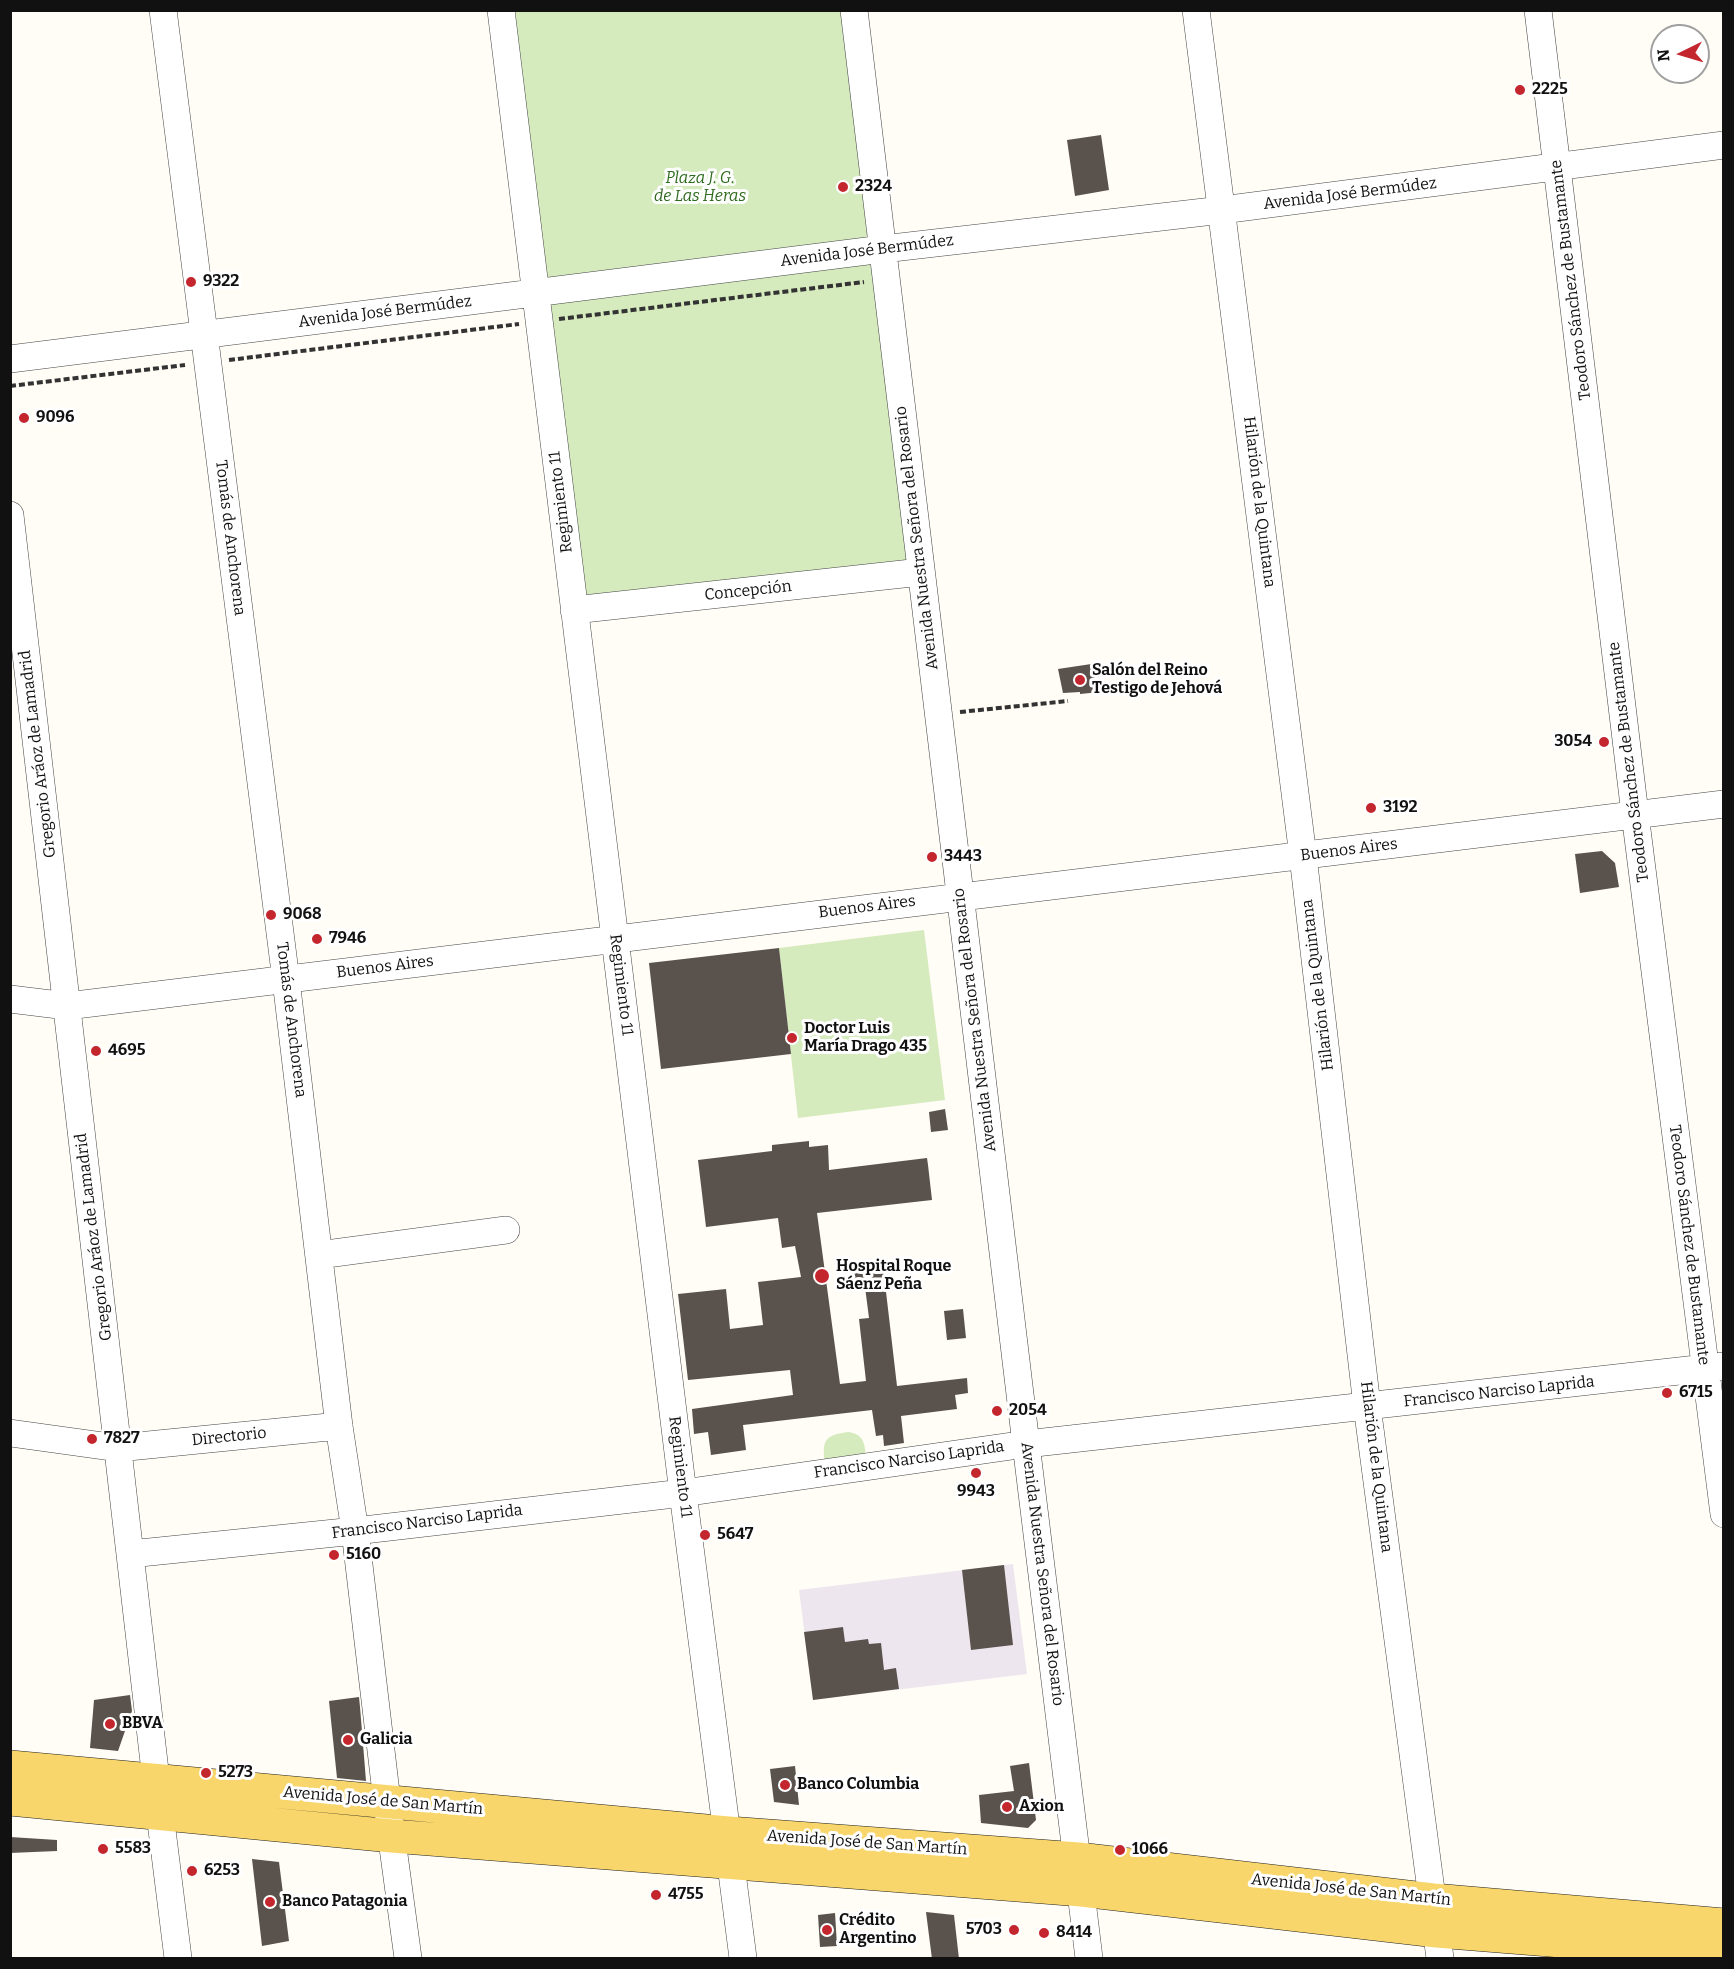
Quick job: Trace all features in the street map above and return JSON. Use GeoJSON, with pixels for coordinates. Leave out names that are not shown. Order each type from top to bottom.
{"type":"FeatureCollection","features":[{"type":"Feature","properties":{"kind":"main road","name":"Avenida José de San Martín"},"geometry":{"type":"LineString","coordinates":[[10,1767],[387,1802],[730,1848]]}},
{"type":"Feature","properties":{"kind":"main road","name":"Avenida José de San Martín"},"geometry":{"type":"LineString","coordinates":[[10,1799],[392,1836],[730,1848],[1080,1875],[1437,1930],[1724,1954]]}},
{"type":"Feature","properties":{"kind":"main road","name":"Avenida José de San Martín"},"geometry":{"type":"LineString","coordinates":[[1437,1930],[1724,1925]]}},
{"type":"Feature","properties":{"kind":"street","name":"Tomás de Anchorena"},"geometry":{"type":"LineString","coordinates":[[163,10],[286,980],[339,1426],[355,1531],[408,1959]]}},
{"type":"Feature","properties":{"kind":"street","name":"Regimiento 11"},"geometry":{"type":"LineString","coordinates":[[501,10],[683,1493],[743,1959]]}},
{"type":"Feature","properties":{"kind":"street","name":"Avenida Nuestra Señora del Rosario"},"geometry":{"type":"LineString","coordinates":[[854,10],[1089,1959]]}},
{"type":"Feature","properties":{"kind":"street","name":"Hilarión de la Quintana"},"geometry":{"type":"LineString","coordinates":[[1196,10],[1303,856],[1367,1406],[1437,1930]]}},
{"type":"Feature","properties":{"kind":"street","name":"Teodoro Sánchez de Bustamante"},"geometry":{"type":"LineString","coordinates":[[1538,10],[1635,814],[1714,1367],[1724,1514]]}},
{"type":"Feature","properties":{"kind":"street","name":"Avenida José Bermúdez"},"geometry":{"type":"LineString","coordinates":[[10,359],[883,249],[1222,210],[1724,145]]}},
{"type":"Feature","properties":{"kind":"street","name":"Gregorio Aráoz de Lamadrid"},"geometry":{"type":"LineString","coordinates":[[10,515],[178,1959]]}},
{"type":"Feature","properties":{"kind":"street","name":"Concepción"},"geometry":{"type":"LineString","coordinates":[[574,610],[921,572]]}},
{"type":"Feature","properties":{"kind":"street","name":"Buenos Aires"},"geometry":{"type":"LineString","coordinates":[[10,999],[67,1006],[1724,804]]}},
{"type":"Feature","properties":{"kind":"street"},"geometry":{"type":"LineString","coordinates":[[320,1255],[506,1230]]}},
{"type":"Feature","properties":{"kind":"street","name":"Francisco Narciso Laprida"},"geometry":{"type":"LineString","coordinates":[[130,1554],[355,1531],[683,1493],[1026,1444],[1714,1367]]}},
{"type":"Feature","properties":{"kind":"street","name":"Directorio"},"geometry":{"type":"LineString","coordinates":[[118,1448],[339,1426]]}},
{"type":"Feature","properties":{"kind":"street"},"geometry":{"type":"LineString","coordinates":[[10,1433],[118,1448]]}},
{"type":"Feature","properties":{"kind":"path"},"geometry":{"type":"LineString","coordinates":[[10,386],[887,280]]}},
{"type":"Feature","properties":{"kind":"path"},"geometry":{"type":"LineString","coordinates":[[938,714],[1068,700]]}},
{"type":"Feature","properties":{"kind":"shaded area"},"geometry":{"type":"Polygon","coordinates":[[[1013,1564],[1027,1674],[813,1700],[799,1590],[1013,1564]]]}},
{"type":"Feature","properties":{"kind":"green space","name":"Plaza J. G. de Las Heras"},"geometry":{"type":"Polygon","coordinates":[[[515,11],[843,11],[907,562],[584,600],[515,11]]]}},
{"type":"Feature","properties":{"kind":"green space"},"geometry":{"type":"Polygon","coordinates":[[[924,930],[945,1100],[798,1118],[779,948],[924,930]]]}},
{"type":"Feature","properties":{"kind":"green space"},"geometry":{"type":"Polygon","coordinates":[[[849,1432],[862,1439],[866,1461],[825,1466],[824,1445],[826,1441],[834,1435],[849,1432]]]}},
{"type":"Feature","properties":{"kind":"building"},"geometry":{"type":"Polygon","coordinates":[[[1101,135],[1109,190],[1075,196],[1067,140],[1101,135]]]}},
{"type":"Feature","properties":{"kind":"building","name":"Salón del Reino Testigo de Jehová"},"geometry":{"type":"Polygon","coordinates":[[[1098,663],[1100,692],[1063,693],[1058,669],[1098,663]]]}},
{"type":"Feature","properties":{"kind":"building"},"geometry":{"type":"Polygon","coordinates":[[[1602,851],[1615,863],[1619,887],[1580,893],[1575,854],[1602,851]]]}},
{"type":"Feature","properties":{"kind":"building"},"geometry":{"type":"Polygon","coordinates":[[[779,948],[791,1054],[661,1069],[649,963],[779,948]]]}},
{"type":"Feature","properties":{"kind":"building"},"geometry":{"type":"Polygon","coordinates":[[[945,1109],[948,1130],[931,1132],[929,1112],[945,1109]]]}},
{"type":"Feature","properties":{"kind":"building"},"geometry":{"type":"Polygon","coordinates":[[[809,1141],[809,1147],[828,1145],[829,1170],[927,1158],[928,1165],[932,1200],[817,1213],[840,1384],[866,1381],[859,1319],[869,1318],[865,1287],[856,1288],[854,1269],[883,1266],[897,1386],[967,1378],[968,1393],[955,1395],[957,1409],[901,1416],[904,1443],[884,1446],[883,1435],[876,1436],[872,1410],[743,1425],[746,1450],[711,1455],[708,1432],[694,1434],[692,1409],[793,1395],[790,1370],[688,1380],[678,1294],[726,1289],[730,1329],[763,1325],[758,1282],[801,1277],[795,1246],[782,1248],[778,1218],[706,1227],[698,1160],[772,1151],[772,1145],[809,1141]]]}},
{"type":"Feature","properties":{"kind":"building"},"geometry":{"type":"Polygon","coordinates":[[[963,1309],[966,1338],[947,1340],[944,1311],[963,1309]]]}},
{"type":"Feature","properties":{"kind":"building"},"geometry":{"type":"Polygon","coordinates":[[[1004,1565],[1013,1645],[971,1650],[962,1570],[1004,1565]]]}},
{"type":"Feature","properties":{"kind":"building"},"geometry":{"type":"Polygon","coordinates":[[[843,1627],[845,1642],[868,1639],[869,1644],[881,1643],[884,1670],[896,1668],[899,1689],[813,1700],[804,1632],[843,1627]]]}},
{"type":"Feature","properties":{"kind":"building","name":"BBVA"},"geometry":{"type":"Polygon","coordinates":[[[130,1695],[132,1711],[118,1751],[90,1748],[94,1700],[130,1695]]]}},
{"type":"Feature","properties":{"kind":"building","name":"Galicia"},"geometry":{"type":"Polygon","coordinates":[[[359,1697],[366,1781],[337,1778],[329,1701],[359,1697]]]}},
{"type":"Feature","properties":{"kind":"building","name":"Axion"},"geometry":{"type":"Polygon","coordinates":[[[1029,1763],[1036,1820],[1028,1828],[981,1823],[979,1795],[1014,1791],[1010,1766],[1029,1763]]]}},
{"type":"Feature","properties":{"kind":"building","name":"Banco Columbia"},"geometry":{"type":"Polygon","coordinates":[[[795,1766],[799,1805],[774,1802],[770,1769],[795,1766]]]}},
{"type":"Feature","properties":{"kind":"building"},"geometry":{"type":"Polygon","coordinates":[[[10,1837],[57,1840],[57,1851],[10,1853],[10,1837]]]}},
{"type":"Feature","properties":{"kind":"building","name":"Banco Patagonia"},"geometry":{"type":"Polygon","coordinates":[[[252,1859],[279,1862],[289,1941],[262,1946],[252,1859]]]}},
{"type":"Feature","properties":{"kind":"building"},"geometry":{"type":"Polygon","coordinates":[[[926,1912],[954,1915],[959,1959],[932,1959],[926,1912]]]}},
{"type":"Feature","properties":{"kind":"building","name":"Crédito Argentino"},"geometry":{"type":"Polygon","coordinates":[[[835,1913],[837,1946],[820,1947],[818,1915],[835,1913]]]}},
{"type":"Feature","properties":{"kind":"place","name":"2225"},"geometry":{"type":"Point","coordinates":[1520,90]}},
{"type":"Feature","properties":{"kind":"place","name":"2324"},"geometry":{"type":"Point","coordinates":[843,187]}},
{"type":"Feature","properties":{"kind":"place","name":"9322"},"geometry":{"type":"Point","coordinates":[191,282]}},
{"type":"Feature","properties":{"kind":"place","name":"9096"},"geometry":{"type":"Point","coordinates":[24,418]}},
{"type":"Feature","properties":{"kind":"place","name":"Salón del Reino Testigo de Jehová"},"geometry":{"type":"Point","coordinates":[1080,680]}},
{"type":"Feature","properties":{"kind":"place","name":"3054"},"geometry":{"type":"Point","coordinates":[1604,742]}},
{"type":"Feature","properties":{"kind":"place","name":"3192"},"geometry":{"type":"Point","coordinates":[1371,808]}},
{"type":"Feature","properties":{"kind":"place","name":"3443"},"geometry":{"type":"Point","coordinates":[932,857]}},
{"type":"Feature","properties":{"kind":"place","name":"9068"},"geometry":{"type":"Point","coordinates":[271,915]}},
{"type":"Feature","properties":{"kind":"place","name":"7946"},"geometry":{"type":"Point","coordinates":[317,939]}},
{"type":"Feature","properties":{"kind":"place","name":"Doctor Luis María Drago 435"},"geometry":{"type":"Point","coordinates":[792,1038]}},
{"type":"Feature","properties":{"kind":"place","name":"4695"},"geometry":{"type":"Point","coordinates":[96,1051]}},
{"type":"Feature","properties":{"kind":"place","name":"Hospital Roque Sáenz Peña"},"geometry":{"type":"Point","coordinates":[822,1276]}},
{"type":"Feature","properties":{"kind":"place","name":"6715"},"geometry":{"type":"Point","coordinates":[1667,1393]}},
{"type":"Feature","properties":{"kind":"place","name":"2054"},"geometry":{"type":"Point","coordinates":[997,1411]}},
{"type":"Feature","properties":{"kind":"place","name":"7827"},"geometry":{"type":"Point","coordinates":[92,1439]}},
{"type":"Feature","properties":{"kind":"place","name":"9943"},"geometry":{"type":"Point","coordinates":[976,1473]}},
{"type":"Feature","properties":{"kind":"place","name":"5647"},"geometry":{"type":"Point","coordinates":[705,1535]}},
{"type":"Feature","properties":{"kind":"place","name":"5160"},"geometry":{"type":"Point","coordinates":[334,1555]}},
{"type":"Feature","properties":{"kind":"place","name":"BBVA"},"geometry":{"type":"Point","coordinates":[110,1724]}},
{"type":"Feature","properties":{"kind":"place","name":"Galicia"},"geometry":{"type":"Point","coordinates":[348,1740]}},
{"type":"Feature","properties":{"kind":"place","name":"5273"},"geometry":{"type":"Point","coordinates":[206,1773]}},
{"type":"Feature","properties":{"kind":"place","name":"Banco Columbia"},"geometry":{"type":"Point","coordinates":[785,1785]}},
{"type":"Feature","properties":{"kind":"place","name":"Axion"},"geometry":{"type":"Point","coordinates":[1007,1807]}},
{"type":"Feature","properties":{"kind":"place","name":"5583"},"geometry":{"type":"Point","coordinates":[103,1849]}},
{"type":"Feature","properties":{"kind":"place","name":"1066"},"geometry":{"type":"Point","coordinates":[1120,1850]}},
{"type":"Feature","properties":{"kind":"place","name":"6253"},"geometry":{"type":"Point","coordinates":[192,1871]}},
{"type":"Feature","properties":{"kind":"place","name":"4755"},"geometry":{"type":"Point","coordinates":[656,1895]}},
{"type":"Feature","properties":{"kind":"place","name":"Banco Patagonia"},"geometry":{"type":"Point","coordinates":[270,1902]}},
{"type":"Feature","properties":{"kind":"place","name":"Crédito Argentino"},"geometry":{"type":"Point","coordinates":[827,1930]}},
{"type":"Feature","properties":{"kind":"place","name":"5703"},"geometry":{"type":"Point","coordinates":[1014,1930]}},
{"type":"Feature","properties":{"kind":"place","name":"8414"},"geometry":{"type":"Point","coordinates":[1044,1933]}}]}
